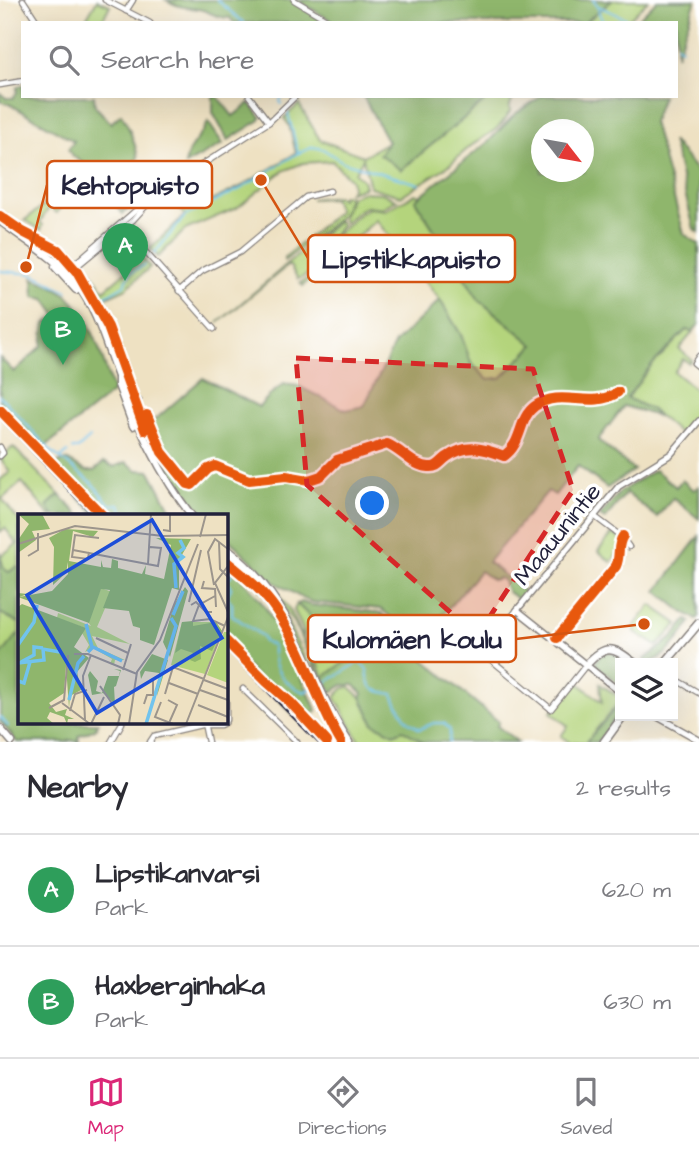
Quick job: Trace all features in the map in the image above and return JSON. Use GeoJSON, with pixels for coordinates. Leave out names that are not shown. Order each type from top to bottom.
{"type":"FeatureCollection","features":[{"type":"Feature","properties":{"kind":"main road"},"geometry":{"type":"LineString","coordinates":[[0,221],[46,255],[88,300],[102,330],[129,408],[157,466],[191,514]]}},
{"type":"Feature","properties":{"kind":"main road"},"geometry":{"type":"LineString","coordinates":[[228,550],[261,579],[280,604],[330,710],[349,742]]}},
{"type":"Feature","properties":{"kind":"main road"},"geometry":{"type":"LineString","coordinates":[[669,658],[699,622]]}},
{"type":"Feature","properties":{"kind":"main road"},"geometry":{"type":"LineString","coordinates":[[586,665],[599,652],[611,649],[628,658]]}},
{"type":"Feature","properties":{"kind":"main road"},"geometry":{"type":"LineString","coordinates":[[604,742],[619,721]]}},
{"type":"Feature","properties":{"kind":"main road"},"geometry":{"type":"LineString","coordinates":[[0,728],[12,742]]}},
{"type":"Feature","properties":{"kind":"street"},"geometry":{"type":"LineString","coordinates":[[23,0],[37,21]]}},
{"type":"Feature","properties":{"kind":"street"},"geometry":{"type":"LineString","coordinates":[[105,0],[146,21]]}},
{"type":"Feature","properties":{"kind":"street"},"geometry":{"type":"LineString","coordinates":[[126,12],[133,0]]}},
{"type":"Feature","properties":{"kind":"street"},"geometry":{"type":"LineString","coordinates":[[294,0],[329,21]]}},
{"type":"Feature","properties":{"kind":"street"},"geometry":{"type":"LineString","coordinates":[[0,85],[21,81]]}},
{"type":"Feature","properties":{"kind":"street"},"geometry":{"type":"LineString","coordinates":[[251,98],[270,122]]}},
{"type":"Feature","properties":{"kind":"street"},"geometry":{"type":"LineString","coordinates":[[65,274],[144,211],[156,195],[270,122],[294,98]]}},
{"type":"Feature","properties":{"kind":"street"},"geometry":{"type":"LineString","coordinates":[[179,291],[202,271],[240,252],[306,197],[330,191]]}},
{"type":"Feature","properties":{"kind":"street"},"geometry":{"type":"LineString","coordinates":[[123,226],[214,329]]}},
{"type":"Feature","properties":{"kind":"street"},"geometry":{"type":"LineString","coordinates":[[699,356],[694,363],[699,367]]}},
{"type":"Feature","properties":{"kind":"street","name":"Maauunintie"},"geometry":{"type":"LineString","coordinates":[[586,665],[551,709],[483,653],[619,486],[675,450],[699,421]]}},
{"type":"Feature","properties":{"kind":"street"},"geometry":{"type":"LineString","coordinates":[[0,447],[3,453],[0,456]]}},
{"type":"Feature","properties":{"kind":"street"},"geometry":{"type":"LineString","coordinates":[[594,515],[622,537],[629,547]]}},
{"type":"Feature","properties":{"kind":"street"},"geometry":{"type":"LineString","coordinates":[[517,610],[615,688]]}},
{"type":"Feature","properties":{"kind":"street"},"geometry":{"type":"LineString","coordinates":[[678,681],[699,693]]}},
{"type":"Feature","properties":{"kind":"street"},"geometry":{"type":"LineString","coordinates":[[243,689],[298,742]]}},
{"type":"Feature","properties":{"kind":"street"},"geometry":{"type":"LineString","coordinates":[[665,721],[699,740]]}},
{"type":"Feature","properties":{"kind":"street"},"geometry":{"type":"LineString","coordinates":[[111,742],[121,724]]}},
{"type":"Feature","properties":{"kind":"street"},"geometry":{"type":"LineString","coordinates":[[150,742],[154,736],[204,724],[221,724]]}},
{"type":"Feature","properties":{"kind":"street"},"geometry":{"type":"LineString","coordinates":[[204,724],[208,742]]}},
{"type":"Feature","properties":{"kind":"highlighted area"},"geometry":{"type":"Polygon","coordinates":[[[296,358],[533,369],[573,490],[477,636],[307,485],[296,358]]]}},
{"type":"Feature","properties":{"kind":"green space"},"geometry":{"type":"Polygon","coordinates":[[[97,0],[110,5],[102,21],[86,19],[97,0]]]}},
{"type":"Feature","properties":{"kind":"green space"},"geometry":{"type":"Polygon","coordinates":[[[166,0],[292,0],[325,21],[232,21],[202,10],[178,6],[166,0]]]}},
{"type":"Feature","properties":{"kind":"green space"},"geometry":{"type":"Polygon","coordinates":[[[297,0],[613,0],[587,21],[333,21],[297,0]]]}},
{"type":"Feature","properties":{"kind":"green space"},"geometry":{"type":"Polygon","coordinates":[[[613,0],[648,0],[627,21],[587,21],[613,0]]]}},
{"type":"Feature","properties":{"kind":"green space"},"geometry":{"type":"Polygon","coordinates":[[[657,0],[696,0],[678,50],[678,21],[636,21],[657,0]]]}},
{"type":"Feature","properties":{"kind":"green space"},"geometry":{"type":"Polygon","coordinates":[[[21,86],[21,98],[94,98],[95,106],[111,123],[121,114],[138,158],[105,188],[124,210],[149,188],[148,193],[123,214],[97,183],[95,170],[74,157],[68,149],[74,141],[0,101],[0,93],[6,98],[13,98],[17,87],[21,86]]]}},
{"type":"Feature","properties":{"kind":"green space"},"geometry":{"type":"Polygon","coordinates":[[[213,98],[219,98],[233,116],[250,103],[261,117],[228,140],[213,113],[213,98]]]}},
{"type":"Feature","properties":{"kind":"green space"},"geometry":{"type":"Polygon","coordinates":[[[364,98],[489,98],[401,170],[379,154],[388,142],[364,98]]]}},
{"type":"Feature","properties":{"kind":"green space"},"geometry":{"type":"Polygon","coordinates":[[[489,98],[514,98],[509,108],[511,110],[495,130],[448,166],[401,196],[370,187],[363,158],[355,173],[363,180],[365,187],[349,192],[352,188],[351,180],[332,161],[303,163],[283,171],[237,208],[185,230],[158,257],[150,249],[185,215],[165,195],[180,181],[197,208],[242,186],[296,153],[289,125],[284,118],[299,104],[320,140],[363,156],[388,142],[401,170],[489,98]]]}},
{"type":"Feature","properties":{"kind":"green space"},"geometry":{"type":"Polygon","coordinates":[[[539,98],[661,98],[653,122],[684,234],[699,244],[699,324],[693,332],[686,330],[650,367],[627,398],[652,410],[657,416],[624,406],[598,440],[634,470],[607,488],[578,466],[555,495],[548,491],[488,562],[525,592],[519,600],[508,592],[502,579],[493,580],[480,571],[417,645],[381,609],[312,602],[274,582],[228,539],[228,514],[203,514],[165,460],[146,424],[157,418],[203,378],[259,407],[284,384],[298,386],[346,410],[364,406],[395,343],[440,300],[461,335],[471,363],[487,379],[501,378],[534,345],[479,300],[415,200],[488,142],[515,114],[539,98]]]}},
{"type":"Feature","properties":{"kind":"green space"},"geometry":{"type":"Polygon","coordinates":[[[208,122],[223,144],[185,165],[191,147],[208,122]]]}},
{"type":"Feature","properties":{"kind":"green space"},"geometry":{"type":"Polygon","coordinates":[[[672,141],[699,173],[699,233],[694,229],[672,141]]]}},
{"type":"Feature","properties":{"kind":"green space"},"geometry":{"type":"Polygon","coordinates":[[[54,187],[56,195],[64,203],[57,213],[49,208],[40,222],[43,225],[41,230],[25,220],[43,206],[54,187]]]}},
{"type":"Feature","properties":{"kind":"green space"},"geometry":{"type":"Polygon","coordinates":[[[361,192],[382,193],[397,200],[382,208],[370,206],[362,209],[345,223],[342,219],[351,197],[361,192]]]}},
{"type":"Feature","properties":{"kind":"green space"},"geometry":{"type":"Polygon","coordinates":[[[415,194],[420,196],[415,200],[479,300],[534,345],[501,378],[487,380],[471,363],[461,335],[440,300],[376,220],[303,286],[300,283],[316,273],[336,235],[359,214],[369,208],[386,210],[415,194]]]}},
{"type":"Feature","properties":{"kind":"green space"},"geometry":{"type":"Polygon","coordinates":[[[342,195],[349,196],[338,219],[284,261],[284,258],[339,211],[333,198],[311,199],[337,196],[341,199],[342,195]]]}},
{"type":"Feature","properties":{"kind":"green space"},"geometry":{"type":"Polygon","coordinates":[[[338,221],[342,225],[319,263],[307,275],[298,279],[290,266],[287,266],[218,323],[338,221]]]}},
{"type":"Feature","properties":{"kind":"green space"},"geometry":{"type":"Polygon","coordinates":[[[142,258],[150,267],[127,288],[98,303],[80,274],[87,266],[104,290],[142,258]]]}},
{"type":"Feature","properties":{"kind":"green space"},"geometry":{"type":"Polygon","coordinates":[[[33,278],[63,292],[76,305],[91,328],[113,392],[46,446],[30,436],[0,404],[0,358],[14,372],[42,346],[45,324],[57,316],[45,299],[34,297],[33,278]]]}},
{"type":"Feature","properties":{"kind":"green space"},"geometry":{"type":"Polygon","coordinates":[[[686,330],[693,332],[679,349],[692,360],[689,363],[683,359],[674,372],[699,392],[699,412],[681,435],[652,410],[627,399],[650,367],[686,330]]]}},
{"type":"Feature","properties":{"kind":"green space"},"geometry":{"type":"Polygon","coordinates":[[[13,447],[78,514],[48,514],[22,482],[2,499],[18,520],[18,724],[98,724],[95,729],[78,736],[79,742],[17,742],[0,721],[0,553],[2,555],[17,544],[5,528],[0,532],[0,480],[10,472],[0,458],[13,447]]]}},
{"type":"Feature","properties":{"kind":"green space"},"geometry":{"type":"Polygon","coordinates":[[[66,460],[86,471],[94,471],[104,462],[114,467],[126,462],[137,470],[150,471],[173,514],[95,514],[80,499],[55,464],[66,460]]]}},
{"type":"Feature","properties":{"kind":"green space"},"geometry":{"type":"Polygon","coordinates":[[[655,470],[676,487],[682,480],[694,490],[699,486],[699,519],[673,498],[657,517],[626,493],[605,519],[600,516],[620,492],[655,470]]]}},
{"type":"Feature","properties":{"kind":"green space"},"geometry":{"type":"Polygon","coordinates":[[[59,495],[78,514],[52,514],[47,506],[59,495]]]}},
{"type":"Feature","properties":{"kind":"green space"},"geometry":{"type":"Polygon","coordinates":[[[613,533],[621,540],[622,548],[611,562],[598,551],[613,533]]]}},
{"type":"Feature","properties":{"kind":"green space"},"geometry":{"type":"Polygon","coordinates":[[[699,536],[697,619],[683,612],[657,591],[699,536]]]}},
{"type":"Feature","properties":{"kind":"green space"},"geometry":{"type":"Polygon","coordinates":[[[0,554],[4,569],[9,572],[18,566],[18,622],[0,613],[0,554]]]}},
{"type":"Feature","properties":{"kind":"green space"},"geometry":{"type":"Polygon","coordinates":[[[228,554],[253,574],[284,614],[325,703],[325,710],[278,611],[255,584],[228,562],[228,554]]]}},
{"type":"Feature","properties":{"kind":"green space"},"geometry":{"type":"Polygon","coordinates":[[[228,567],[257,596],[269,614],[290,652],[317,712],[293,714],[228,648],[228,567]]]}},
{"type":"Feature","properties":{"kind":"green space"},"geometry":{"type":"Polygon","coordinates":[[[257,568],[290,610],[340,717],[355,742],[352,742],[329,701],[295,625],[257,568]]]}},
{"type":"Feature","properties":{"kind":"green space"},"geometry":{"type":"Polygon","coordinates":[[[301,602],[381,613],[415,652],[499,722],[497,726],[518,742],[424,742],[403,730],[394,734],[374,724],[361,697],[363,693],[354,685],[343,685],[332,692],[324,677],[352,657],[297,604],[301,602]]]}},
{"type":"Feature","properties":{"kind":"green space"},"geometry":{"type":"Polygon","coordinates":[[[297,604],[352,657],[324,677],[294,610],[297,604]]]}},
{"type":"Feature","properties":{"kind":"green space"},"geometry":{"type":"Polygon","coordinates":[[[651,605],[678,624],[657,646],[635,632],[635,625],[651,605]]]}},
{"type":"Feature","properties":{"kind":"green space"},"geometry":{"type":"Polygon","coordinates":[[[687,620],[691,622],[665,654],[659,658],[647,658],[672,638],[687,620]]]}},
{"type":"Feature","properties":{"kind":"green space"},"geometry":{"type":"Polygon","coordinates":[[[18,634],[18,724],[98,724],[95,729],[78,736],[79,742],[17,742],[0,721],[0,657],[18,634]]]}},
{"type":"Feature","properties":{"kind":"green space"},"geometry":{"type":"Polygon","coordinates":[[[608,652],[621,658],[615,658],[615,681],[595,663],[601,654],[608,652]]]}},
{"type":"Feature","properties":{"kind":"green space"},"geometry":{"type":"Polygon","coordinates":[[[576,681],[602,702],[600,684],[615,694],[615,707],[586,742],[569,742],[561,736],[568,726],[551,712],[576,681]]]}},
{"type":"Feature","properties":{"kind":"green space"},"geometry":{"type":"Polygon","coordinates":[[[350,687],[361,697],[374,724],[403,730],[424,742],[360,742],[335,697],[344,688],[350,687]]]}},
{"type":"Feature","properties":{"kind":"green space"},"geometry":{"type":"Polygon","coordinates":[[[615,709],[615,717],[598,742],[586,742],[615,709]]]}},
{"type":"Feature","properties":{"kind":"waterway"},"geometry":{"type":"LineString","coordinates":[[217,0],[242,21]]}},
{"type":"Feature","properties":{"kind":"waterway"},"geometry":{"type":"LineString","coordinates":[[593,0],[598,6],[627,19]]}},
{"type":"Feature","properties":{"kind":"waterway"},"geometry":{"type":"LineString","coordinates":[[598,8],[604,21]]}},
{"type":"Feature","properties":{"kind":"waterway"},"geometry":{"type":"LineString","coordinates":[[281,104],[282,98]]}},
{"type":"Feature","properties":{"kind":"waterway"},"geometry":{"type":"LineString","coordinates":[[154,254],[185,216],[242,188],[298,153],[288,113]]}},
{"type":"Feature","properties":{"kind":"waterway"},"geometry":{"type":"LineString","coordinates":[[299,153],[313,147],[323,149],[343,162],[419,184]]}},
{"type":"Feature","properties":{"kind":"waterway"},"geometry":{"type":"LineString","coordinates":[[85,276],[102,298],[124,285],[131,272],[144,265]]}},
{"type":"Feature","properties":{"kind":"waterway"},"geometry":{"type":"LineString","coordinates":[[0,271],[33,274],[67,291]]}},
{"type":"Feature","properties":{"kind":"waterway"},"geometry":{"type":"LineString","coordinates":[[0,396],[52,452],[91,482],[110,505],[120,504],[123,514]]}},
{"type":"Feature","properties":{"kind":"waterway"},"geometry":{"type":"LineString","coordinates":[[73,449],[78,449],[90,438]]}},
{"type":"Feature","properties":{"kind":"waterway"},"geometry":{"type":"LineString","coordinates":[[61,458],[68,452]]}},
{"type":"Feature","properties":{"kind":"waterway"},"geometry":{"type":"LineString","coordinates":[[228,571],[232,574],[228,579]]}},
{"type":"Feature","properties":{"kind":"waterway"},"geometry":{"type":"LineString","coordinates":[[228,582],[231,588],[228,594]]}},
{"type":"Feature","properties":{"kind":"waterway"},"geometry":{"type":"LineString","coordinates":[[228,598],[232,604],[232,615],[262,636],[264,642],[273,646],[274,661],[285,680],[304,692],[312,688]]}},
{"type":"Feature","properties":{"kind":"waterway"},"geometry":{"type":"LineString","coordinates":[[327,682],[359,662],[367,669],[371,686],[393,694],[409,722],[419,729],[434,723],[444,723],[450,730],[449,742]]}},
{"type":"Feature","properties":{"kind":"waterway"},"geometry":{"type":"LineString","coordinates":[[0,717],[8,726]]}},
{"type":"Feature","properties":{"kind":"railway"},"geometry":{"type":"LineString","coordinates":[[0,417],[93,514]]}},
{"type":"Feature","properties":{"kind":"railway"},"geometry":{"type":"LineString","coordinates":[[228,650],[319,742]]}},
{"type":"Feature","properties":{"kind":"cycle path"},"geometry":{"type":"LineString","coordinates":[[0,216],[23,232],[58,250],[77,272],[108,327],[145,430]]}},
{"type":"Feature","properties":{"kind":"cycle path"},"geometry":{"type":"LineString","coordinates":[[147,415],[162,452],[188,484],[192,485],[208,469],[215,466],[249,480],[286,476],[309,480],[321,476],[337,460],[387,444],[417,464],[429,467],[468,448],[504,456],[510,451],[526,417],[535,406],[556,398],[597,400],[618,392]]}},
{"type":"Feature","properties":{"kind":"cycle path"},"geometry":{"type":"LineString","coordinates":[[0,410],[101,514]]}},
{"type":"Feature","properties":{"kind":"cycle path"},"geometry":{"type":"LineString","coordinates":[[557,638],[616,566],[623,536]]}},
{"type":"Feature","properties":{"kind":"cycle path"},"geometry":{"type":"LineString","coordinates":[[228,563],[259,590],[276,610],[341,742]]}},
{"type":"Feature","properties":{"kind":"cycle path"},"geometry":{"type":"LineString","coordinates":[[228,643],[290,702],[327,742]]}},
{"type":"Feature","properties":{"kind":"place","name":"Lipstikkapuisto"},"geometry":{"type":"Point","coordinates":[261,180]}},
{"type":"Feature","properties":{"kind":"place","name":"Kehtopuisto"},"geometry":{"type":"Point","coordinates":[26,267]}},
{"type":"Feature","properties":{"kind":"place","name":"Lipstikanvarsi"},"geometry":{"type":"Point","coordinates":[125,281]}},
{"type":"Feature","properties":{"kind":"place","name":"Haxberginhaka"},"geometry":{"type":"Point","coordinates":[63,365]}},
{"type":"Feature","properties":{"kind":"place","name":"Kulomäen koulu"},"geometry":{"type":"Point","coordinates":[644,624]}}]}
